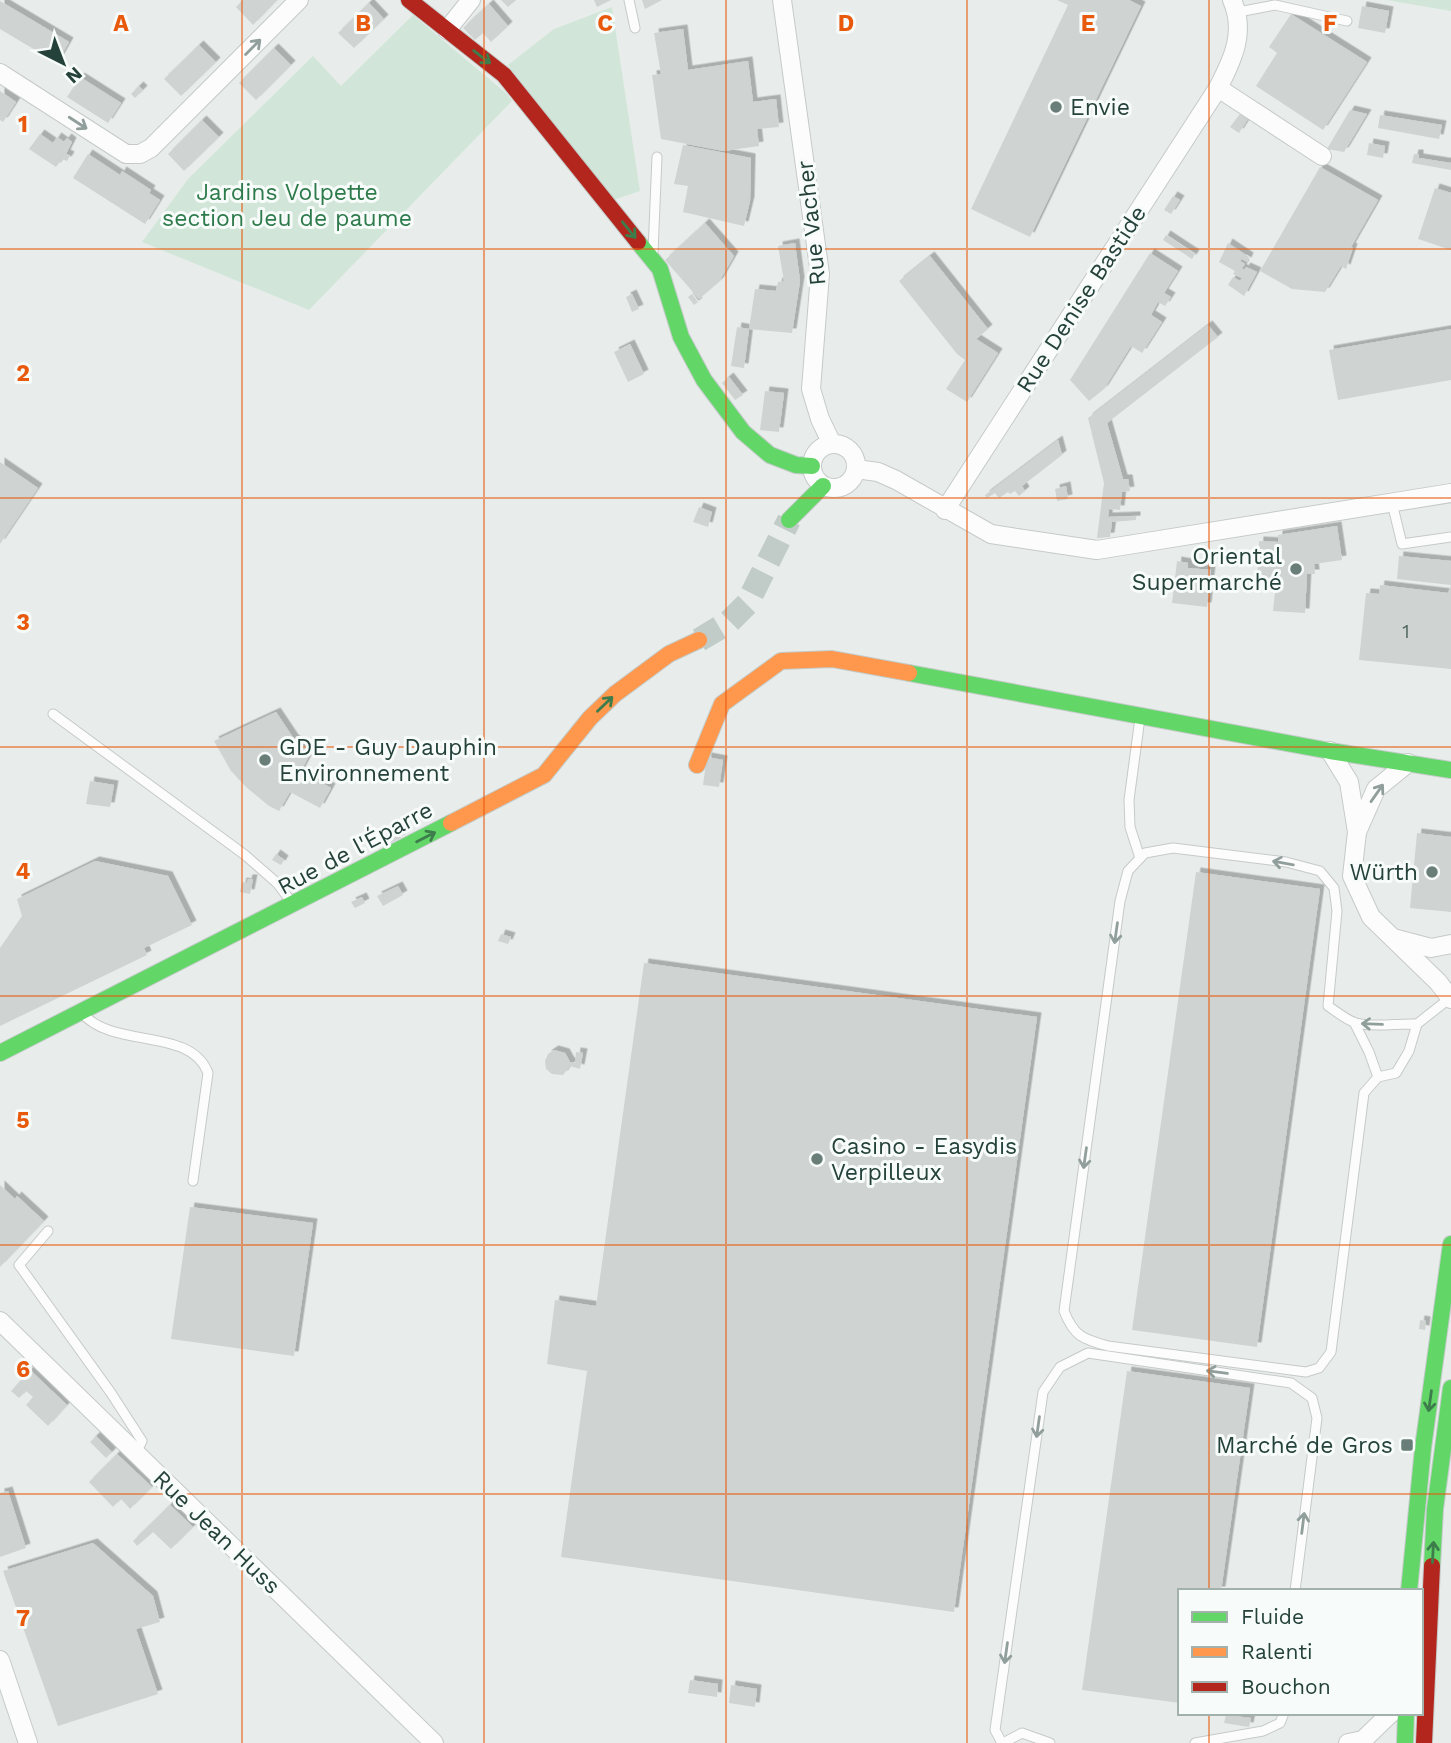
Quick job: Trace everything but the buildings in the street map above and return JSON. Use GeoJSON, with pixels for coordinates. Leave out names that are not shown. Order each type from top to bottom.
{"type":"FeatureCollection","features":[{"type":"Feature","properties":{"kind":"street"},"geometry":{"type":"LineString","coordinates":[[0,72],[126,154],[140,154],[151,148],[299,0]]}},
{"type":"Feature","properties":{"kind":"street"},"geometry":{"type":"LineString","coordinates":[[409,0],[504,75],[660,269],[681,337],[704,380],[743,432],[770,456],[796,465],[811,466]]}},
{"type":"Feature","properties":{"kind":"street"},"geometry":{"type":"LineString","coordinates":[[447,30],[471,0]]}},
{"type":"Feature","properties":{"kind":"street","name":"Rue Vacher"},"geometry":{"type":"LineString","coordinates":[[782,0],[820,274],[811,389],[820,419],[832,444]]}},
{"type":"Feature","properties":{"kind":"street","name":"Rue Denise Bastide"},"geometry":{"type":"LineString","coordinates":[[945,510],[1218,88],[1234,57],[1235,6]]}},
{"type":"Feature","properties":{"kind":"street"},"geometry":{"type":"LineString","coordinates":[[1218,88],[1322,156]]}},
{"type":"Feature","properties":{"kind":"street"},"geometry":{"type":"LineString","coordinates":[[832,444],[844,446],[849,450],[856,462],[856,469],[854,476],[844,486],[830,488],[815,477],[811,466],[820,449],[832,444]]}},
{"type":"Feature","properties":{"kind":"street"},"geometry":{"type":"LineString","coordinates":[[856,469],[878,472],[897,480],[945,510],[991,534],[1097,550],[1451,493]]}},
{"type":"Feature","properties":{"kind":"street"},"geometry":{"type":"LineString","coordinates":[[789,520],[824,486]]}},
{"type":"Feature","properties":{"kind":"street","name":"Rue de l'Éparre"},"geometry":{"type":"LineString","coordinates":[[0,1053],[295,905],[544,775],[590,718],[615,694],[669,654],[699,640]]}},
{"type":"Feature","properties":{"kind":"street"},"geometry":{"type":"LineString","coordinates":[[697,765],[722,704],[781,661],[832,659],[1330,751],[1451,770]]}},
{"type":"Feature","properties":{"kind":"street"},"geometry":{"type":"LineString","coordinates":[[1330,751],[1349,782],[1357,832],[1352,876],[1371,917],[1451,998]]}},
{"type":"Feature","properties":{"kind":"street"},"geometry":{"type":"LineString","coordinates":[[1357,832],[1376,789],[1408,763]]}},
{"type":"Feature","properties":{"kind":"street"},"geometry":{"type":"LineString","coordinates":[[1390,937],[1431,948],[1451,944]]}},
{"type":"Feature","properties":{"kind":"street"},"geometry":{"type":"LineString","coordinates":[[1409,1589],[1423,1448],[1445,1331],[1451,1244]]}},
{"type":"Feature","properties":{"kind":"street","name":"Rue Jean Huss"},"geometry":{"type":"LineString","coordinates":[[0,1321],[434,1743]]}},
{"type":"Feature","properties":{"kind":"street"},"geometry":{"type":"LineString","coordinates":[[1424,1743],[1435,1509],[1451,1388]]}},
{"type":"Feature","properties":{"kind":"street"},"geometry":{"type":"LineString","coordinates":[[0,1660],[28,1743]]}},
{"type":"Feature","properties":{"kind":"street"},"geometry":{"type":"LineString","coordinates":[[1361,1742],[1389,1715]]}},
{"type":"Feature","properties":{"kind":"street"},"geometry":{"type":"LineString","coordinates":[[1405,1743],[1406,1715]]}},
{"type":"Feature","properties":{"kind":"lane"},"geometry":{"type":"LineString","coordinates":[[629,0],[635,29]]}},
{"type":"Feature","properties":{"kind":"lane"},"geometry":{"type":"LineString","coordinates":[[1235,6],[1275,5],[1348,21]]}},
{"type":"Feature","properties":{"kind":"lane"},"geometry":{"type":"LineString","coordinates":[[653,260],[657,157]]}},
{"type":"Feature","properties":{"kind":"lane"},"geometry":{"type":"LineString","coordinates":[[1392,503],[1402,544],[1451,537]]}},
{"type":"Feature","properties":{"kind":"lane"},"geometry":{"type":"LineString","coordinates":[[52,714],[245,855],[277,883],[295,905]]}},
{"type":"Feature","properties":{"kind":"lane"},"geometry":{"type":"LineString","coordinates":[[1140,858],[1130,827],[1129,800],[1141,716]]}},
{"type":"Feature","properties":{"kind":"lane"},"geometry":{"type":"LineString","coordinates":[[1417,1024],[1373,1026],[1354,1022],[1328,1006],[1337,911],[1334,888],[1320,871],[1286,863],[1173,848],[1145,853],[1128,871],[1120,901],[1063,1311],[1070,1327],[1084,1339],[1108,1346],[1306,1372],[1319,1368],[1331,1352],[1364,1093],[1378,1077],[1396,1073],[1409,1051],[1417,1024],[1451,998]]}},
{"type":"Feature","properties":{"kind":"lane"},"geometry":{"type":"LineString","coordinates":[[82,1012],[91,1022],[127,1036],[185,1048],[204,1061],[208,1073],[193,1181]]}},
{"type":"Feature","properties":{"kind":"lane"},"geometry":{"type":"LineString","coordinates":[[1354,1022],[1370,1052],[1378,1077]]}},
{"type":"Feature","properties":{"kind":"lane"},"geometry":{"type":"LineString","coordinates":[[48,1231],[19,1265],[142,1441],[136,1453]]}},
{"type":"Feature","properties":{"kind":"lane"},"geometry":{"type":"LineString","coordinates":[[1050,1743],[1021,1733],[1003,1743],[995,1730],[1043,1392],[1060,1367],[1088,1353],[1292,1383],[1312,1398],[1317,1418],[1295,1589]]}},
{"type":"Feature","properties":{"kind":"lane"},"geometry":{"type":"LineString","coordinates":[[1195,1743],[1263,1731],[1280,1723],[1283,1715]]}},
{"type":"Feature","properties":{"kind":"green space"},"geometry":{"type":"Polygon","coordinates":[[[1386,0],[1451,0],[1451,11],[1386,0]]]}},
{"type":"Feature","properties":{"kind":"green space"},"geometry":{"type":"Polygon","coordinates":[[[612,7],[640,191],[613,200],[508,65],[554,29],[612,7]]]}},
{"type":"Feature","properties":{"kind":"green space","name":"Jardins Volpette section Jeu de paume"},"geometry":{"type":"Polygon","coordinates":[[[413,15],[512,101],[309,310],[142,242],[188,179],[313,56],[341,86],[413,15]]]}},
{"type":"Feature","properties":{"kind":"tunnel"},"geometry":{"type":"LineString","coordinates":[[699,640],[729,622],[747,604],[789,520]]}},
{"type":"Feature","properties":{"kind":"traffic: fast"},"geometry":{"type":"LineString","coordinates":[[638,242],[660,269],[681,337],[704,380],[743,432],[770,455],[796,465],[812,466]]}},
{"type":"Feature","properties":{"kind":"traffic: fast"},"geometry":{"type":"LineString","coordinates":[[789,520],[823,486]]}},
{"type":"Feature","properties":{"kind":"traffic: fast"},"geometry":{"type":"LineString","coordinates":[[909,673],[1330,751],[1451,770]]}},
{"type":"Feature","properties":{"kind":"traffic: fast"},"geometry":{"type":"LineString","coordinates":[[0,1053],[451,823]]}},
{"type":"Feature","properties":{"kind":"traffic: fast"},"geometry":{"type":"LineString","coordinates":[[1409,1589],[1423,1448],[1451,1244]]}},
{"type":"Feature","properties":{"kind":"traffic: fast"},"geometry":{"type":"LineString","coordinates":[[1432,1566],[1435,1509],[1451,1388]]}},
{"type":"Feature","properties":{"kind":"traffic: fast"},"geometry":{"type":"LineString","coordinates":[[1405,1743],[1406,1715]]}},
{"type":"Feature","properties":{"kind":"traffic: slow"},"geometry":{"type":"LineString","coordinates":[[451,823],[544,775],[590,718],[615,694],[669,654],[699,640]]}},
{"type":"Feature","properties":{"kind":"traffic: slow"},"geometry":{"type":"LineString","coordinates":[[697,765],[722,704],[781,661],[832,659],[909,673]]}},
{"type":"Feature","properties":{"kind":"traffic: jam"},"geometry":{"type":"LineString","coordinates":[[409,0],[504,75],[638,242]]}},
{"type":"Feature","properties":{"kind":"traffic: jam"},"geometry":{"type":"LineString","coordinates":[[1424,1743],[1432,1566]]}},
{"type":"Feature","properties":{"kind":"place","name":"Envie"},"geometry":{"type":"Point","coordinates":[1056,107]}},
{"type":"Feature","properties":{"kind":"place","name":"Oriental Supermarché"},"geometry":{"type":"Point","coordinates":[1296,569]}},
{"type":"Feature","properties":{"kind":"place","name":"GDE - Guy Dauphin Environnement"},"geometry":{"type":"Point","coordinates":[265,760]}},
{"type":"Feature","properties":{"kind":"place","name":"Würth"},"geometry":{"type":"Point","coordinates":[1432,872]}},
{"type":"Feature","properties":{"kind":"place","name":"Casino - Easydis Verpilleux"},"geometry":{"type":"Point","coordinates":[817,1159]}},
{"type":"Feature","properties":{"kind":"place","name":"Marché de Gros"},"geometry":{"type":"Point","coordinates":[1407,1445]}}]}
